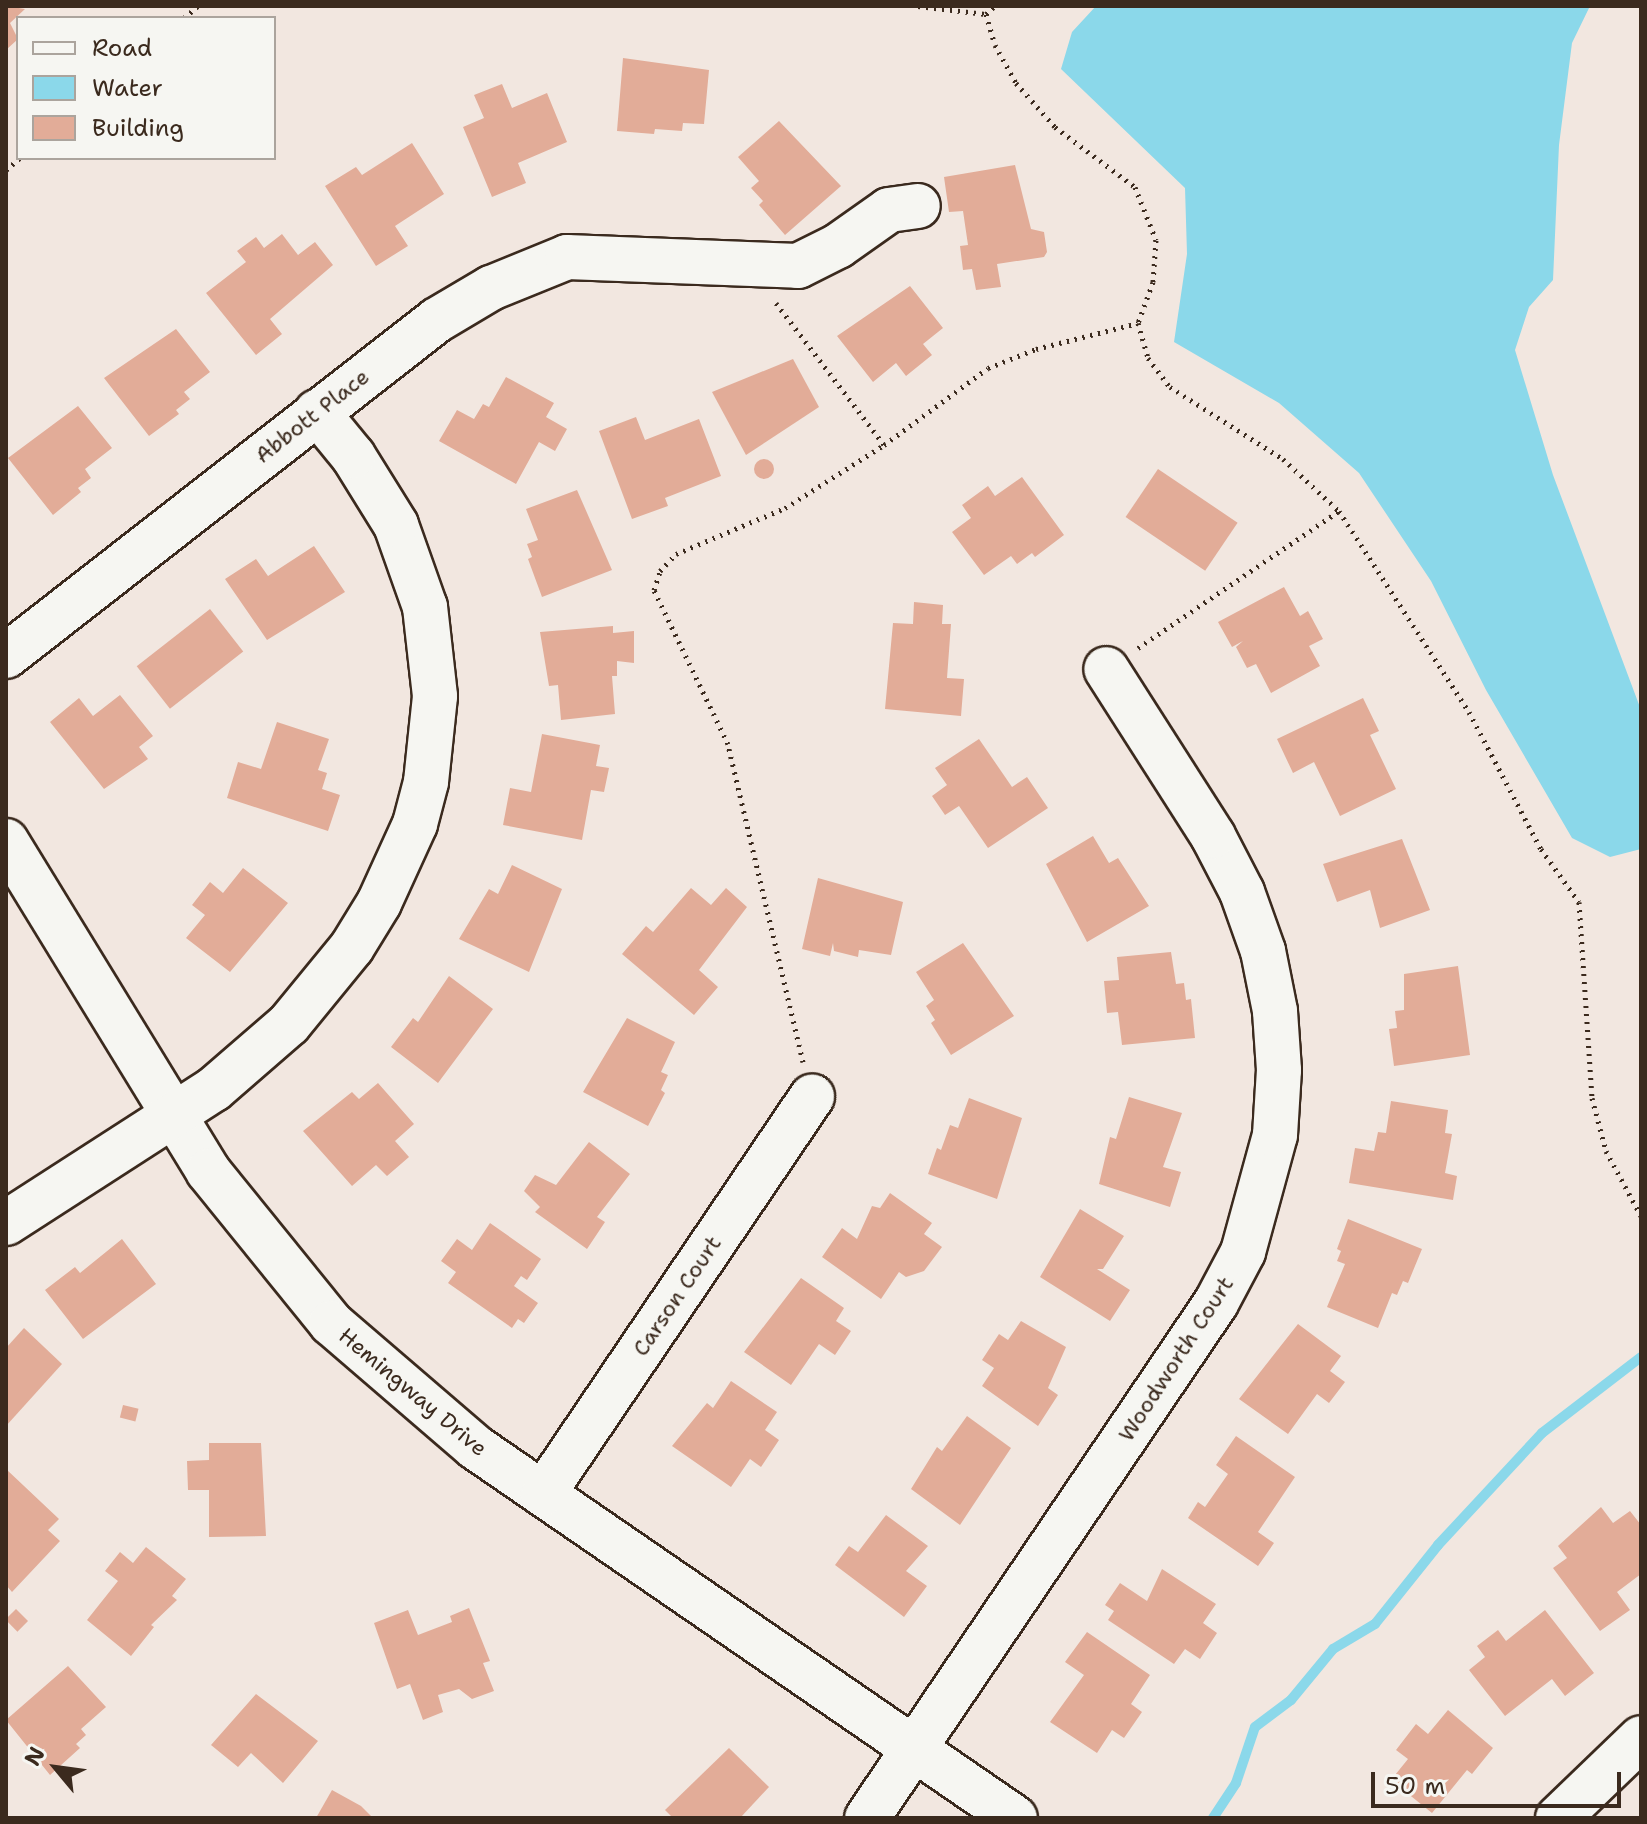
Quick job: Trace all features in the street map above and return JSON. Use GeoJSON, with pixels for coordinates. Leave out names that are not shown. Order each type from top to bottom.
{"type":"FeatureCollection","features":[{"type":"Feature","properties":{"kind":"street","name":"Abbott Place"},"geometry":{"type":"LineString","coordinates":[[6,656],[437,320],[491,288],[567,257],[654,258],[759,268],[798,266],[838,246],[889,210],[918,206]]}},
{"type":"Feature","properties":{"kind":"street"},"geometry":{"type":"LineString","coordinates":[[6,1223],[173,1116],[252,1059],[322,987],[386,890],[415,824],[426,782],[435,696],[425,607],[396,525],[375,487],[317,412]]}},
{"type":"Feature","properties":{"kind":"street","name":"Woodworth Court"},"geometry":{"type":"LineString","coordinates":[[867,1818],[1216,1303],[1243,1252],[1275,1135],[1279,1070],[1275,1011],[1247,906],[1213,836],[1106,669]]}},
{"type":"Feature","properties":{"kind":"street","name":"Hemingway Drive"},"geometry":{"type":"LineString","coordinates":[[6,841],[173,1116],[246,1223],[331,1323],[428,1411],[543,1494],[1015,1818]]}},
{"type":"Feature","properties":{"kind":"street","name":"Carson Court"},"geometry":{"type":"LineString","coordinates":[[543,1494],[812,1097]]}},
{"type":"Feature","properties":{"kind":"street"},"geometry":{"type":"LineString","coordinates":[[1558,1818],[1641,1738]]}},
{"type":"Feature","properties":{"kind":"path"},"geometry":{"type":"LineString","coordinates":[[918,6],[986,14],[995,6]]}},
{"type":"Feature","properties":{"kind":"path"},"geometry":{"type":"LineString","coordinates":[[986,14],[995,45],[1016,83],[1055,127],[1135,187],[1156,240],[1153,282],[1138,323],[1148,358],[1170,387],[1283,459],[1339,511],[1461,699],[1541,849],[1579,902],[1592,1098],[1606,1151],[1641,1216]]}},
{"type":"Feature","properties":{"kind":"path"},"geometry":{"type":"LineString","coordinates":[[772,298],[884,445]]}},
{"type":"Feature","properties":{"kind":"path"},"geometry":{"type":"LineString","coordinates":[[812,1097],[728,744],[654,590],[660,571],[676,554],[785,508],[884,445],[988,368],[1036,349],[1138,323]]}},
{"type":"Feature","properties":{"kind":"path"},"geometry":{"type":"LineString","coordinates":[[1106,669],[1339,511]]}},
{"type":"Feature","properties":{"kind":"water"},"geometry":{"type":"Polygon","coordinates":[[[1096,6],[1590,6],[1572,43],[1559,145],[1553,280],[1529,307],[1515,350],[1553,475],[1641,710],[1641,849],[1610,857],[1572,838],[1486,690],[1431,581],[1359,473],[1279,403],[1174,342],[1187,254],[1185,188],[1061,69],[1072,32],[1096,6]]]}},
{"type":"Feature","properties":{"kind":"building"},"geometry":{"type":"Polygon","coordinates":[[[6,6],[25,9],[10,23],[16,41],[6,50],[6,6]]]}},
{"type":"Feature","properties":{"kind":"building"},"geometry":{"type":"Polygon","coordinates":[[[623,58],[709,70],[704,124],[683,123],[682,131],[655,129],[654,134],[617,131],[623,58]]]}},
{"type":"Feature","properties":{"kind":"building"},"geometry":{"type":"Polygon","coordinates":[[[502,84],[512,108],[547,93],[567,142],[518,163],[526,183],[492,197],[463,127],[484,118],[474,95],[502,84]]]}},
{"type":"Feature","properties":{"kind":"building"},"geometry":{"type":"Polygon","coordinates":[[[779,121],[841,186],[785,235],[759,205],[763,201],[751,188],[759,181],[738,157],[779,121]]]}},
{"type":"Feature","properties":{"kind":"building"},"geometry":{"type":"Polygon","coordinates":[[[412,143],[444,194],[395,226],[408,246],[376,266],[325,186],[356,167],[362,175],[412,143]]]}},
{"type":"Feature","properties":{"kind":"building"},"geometry":{"type":"Polygon","coordinates":[[[1015,165],[1031,229],[1044,232],[1047,252],[1044,257],[997,264],[1001,287],[976,290],[972,269],[963,270],[960,246],[968,245],[963,211],[949,212],[944,177],[1015,165]]]}},
{"type":"Feature","properties":{"kind":"building"},"geometry":{"type":"Polygon","coordinates":[[[282,234],[298,255],[315,242],[333,265],[270,319],[282,334],[256,355],[206,293],[246,262],[237,251],[256,237],[264,248],[282,234]]]}},
{"type":"Feature","properties":{"kind":"building"},"geometry":{"type":"Polygon","coordinates":[[[910,286],[943,328],[923,344],[932,355],[906,376],[896,363],[873,382],[837,336],[910,286]]]}},
{"type":"Feature","properties":{"kind":"building"},"geometry":{"type":"Polygon","coordinates":[[[176,329],[210,372],[184,392],[190,399],[176,410],[179,414],[149,436],[104,378],[176,329]]]}},
{"type":"Feature","properties":{"kind":"building"},"geometry":{"type":"Polygon","coordinates":[[[793,359],[819,407],[746,455],[712,392],[793,359]]]}},
{"type":"Feature","properties":{"kind":"building"},"geometry":{"type":"Polygon","coordinates":[[[506,377],[554,403],[546,417],[567,429],[555,451],[539,442],[516,484],[439,441],[457,410],[474,419],[483,404],[489,407],[506,377]]]}},
{"type":"Feature","properties":{"kind":"building"},"geometry":{"type":"Polygon","coordinates":[[[78,406],[112,448],[85,469],[91,478],[78,488],[81,492],[53,515],[8,458],[78,406]]]}},
{"type":"Feature","properties":{"kind":"building"},"geometry":{"type":"Polygon","coordinates":[[[636,417],[645,440],[699,419],[721,476],[665,498],[668,506],[632,519],[599,431],[636,417]]]}},
{"type":"Feature","properties":{"kind":"building"},"geometry":{"type":"Polygon","coordinates":[[[764,459],[771,462],[774,469],[771,476],[764,479],[757,476],[754,469],[757,462],[764,459]]]}},
{"type":"Feature","properties":{"kind":"building"},"geometry":{"type":"Polygon","coordinates":[[[1158,469],[1238,523],[1205,571],[1126,517],[1158,469]]]}},
{"type":"Feature","properties":{"kind":"building"},"geometry":{"type":"Polygon","coordinates":[[[1022,477],[1064,535],[1035,557],[1032,553],[1017,564],[1011,556],[984,575],[952,532],[971,518],[962,505],[988,486],[995,496],[1022,477]]]}},
{"type":"Feature","properties":{"kind":"building"},"geometry":{"type":"Polygon","coordinates":[[[577,490],[612,570],[542,597],[528,559],[532,557],[527,544],[538,540],[526,509],[577,490]]]}},
{"type":"Feature","properties":{"kind":"building"},"geometry":{"type":"Polygon","coordinates":[[[314,546],[345,592],[267,640],[225,579],[256,559],[268,576],[314,546]]]}},
{"type":"Feature","properties":{"kind":"building"},"geometry":{"type":"Polygon","coordinates":[[[1284,587],[1300,616],[1308,611],[1323,639],[1309,646],[1320,666],[1271,693],[1256,664],[1247,668],[1236,647],[1243,641],[1232,647],[1218,622],[1284,587]]]}},
{"type":"Feature","properties":{"kind":"building"},"geometry":{"type":"Polygon","coordinates":[[[914,602],[943,605],[942,624],[951,624],[947,678],[964,679],[961,716],[885,709],[893,623],[913,624],[914,602]]]}},
{"type":"Feature","properties":{"kind":"building"},"geometry":{"type":"Polygon","coordinates":[[[210,609],[243,652],[170,709],[137,666],[210,609]]]}},
{"type":"Feature","properties":{"kind":"building"},"geometry":{"type":"Polygon","coordinates":[[[613,626],[613,633],[634,631],[634,663],[617,661],[617,676],[612,676],[615,714],[561,720],[558,685],[549,686],[540,632],[613,626]]]}},
{"type":"Feature","properties":{"kind":"building"},"geometry":{"type":"Polygon","coordinates":[[[120,695],[153,736],[139,747],[148,759],[104,789],[50,722],[79,698],[93,716],[120,695]]]}},
{"type":"Feature","properties":{"kind":"building"},"geometry":{"type":"Polygon","coordinates":[[[1363,698],[1379,731],[1370,735],[1396,789],[1340,816],[1314,762],[1293,773],[1277,739],[1363,698]]]}},
{"type":"Feature","properties":{"kind":"building"},"geometry":{"type":"Polygon","coordinates":[[[277,722],[329,739],[318,770],[327,773],[322,789],[340,795],[328,831],[227,798],[238,762],[261,769],[277,722]]]}},
{"type":"Feature","properties":{"kind":"building"},"geometry":{"type":"Polygon","coordinates":[[[542,734],[600,745],[596,766],[609,768],[604,792],[591,790],[582,840],[503,825],[510,788],[531,792],[542,734]]]}},
{"type":"Feature","properties":{"kind":"building"},"geometry":{"type":"Polygon","coordinates":[[[979,739],[1012,787],[1027,777],[1048,808],[988,848],[959,806],[945,815],[932,796],[947,785],[935,768],[979,739]]]}},
{"type":"Feature","properties":{"kind":"building"},"geometry":{"type":"Polygon","coordinates":[[[1093,836],[1109,863],[1118,858],[1149,906],[1087,942],[1046,864],[1093,836]]]}},
{"type":"Feature","properties":{"kind":"building"},"geometry":{"type":"Polygon","coordinates":[[[1402,839],[1430,910],[1380,928],[1370,890],[1337,902],[1323,864],[1402,839]]]}},
{"type":"Feature","properties":{"kind":"building"},"geometry":{"type":"Polygon","coordinates":[[[512,865],[562,889],[529,972],[459,939],[489,889],[498,894],[512,865]]]}},
{"type":"Feature","properties":{"kind":"building"},"geometry":{"type":"Polygon","coordinates":[[[243,868],[288,903],[230,972],[186,938],[205,915],[192,905],[210,882],[223,893],[243,868]]]}},
{"type":"Feature","properties":{"kind":"building"},"geometry":{"type":"Polygon","coordinates":[[[818,878],[903,902],[891,955],[859,950],[858,957],[834,951],[833,943],[830,956],[802,949],[818,878]]]}},
{"type":"Feature","properties":{"kind":"building"},"geometry":{"type":"Polygon","coordinates":[[[691,888],[711,905],[726,888],[747,907],[699,970],[718,987],[694,1015],[622,954],[646,926],[653,932],[691,888]]]}},
{"type":"Feature","properties":{"kind":"building"},"geometry":{"type":"Polygon","coordinates":[[[963,943],[1014,1016],[951,1055],[931,1023],[935,1020],[926,1006],[934,1000],[916,972],[963,943]]]}},
{"type":"Feature","properties":{"kind":"building"},"geometry":{"type":"Polygon","coordinates":[[[1171,952],[1176,984],[1184,983],[1186,1000],[1191,999],[1195,1038],[1122,1045],[1118,1012],[1107,1013],[1104,981],[1119,980],[1117,957],[1171,952]]]}},
{"type":"Feature","properties":{"kind":"building"},"geometry":{"type":"Polygon","coordinates":[[[1458,966],[1470,1055],[1394,1066],[1389,1029],[1397,1028],[1395,1011],[1404,1010],[1404,974],[1458,966]]]}},
{"type":"Feature","properties":{"kind":"building"},"geometry":{"type":"Polygon","coordinates":[[[449,976],[493,1009],[438,1083],[391,1047],[413,1018],[418,1022],[449,976]]]}},
{"type":"Feature","properties":{"kind":"building"},"geometry":{"type":"Polygon","coordinates":[[[627,1018],[675,1042],[661,1072],[668,1075],[661,1090],[665,1093],[648,1126],[583,1092],[627,1018]]]}},
{"type":"Feature","properties":{"kind":"building"},"geometry":{"type":"Polygon","coordinates":[[[378,1083],[414,1124],[395,1141],[409,1157],[387,1176],[376,1165],[352,1186],[303,1131],[352,1092],[359,1099],[378,1083]]]}},
{"type":"Feature","properties":{"kind":"building"},"geometry":{"type":"Polygon","coordinates":[[[1129,1097],[1182,1113],[1163,1167],[1181,1172],[1170,1207],[1099,1184],[1110,1137],[1116,1139],[1129,1097]]]}},
{"type":"Feature","properties":{"kind":"building"},"geometry":{"type":"Polygon","coordinates":[[[969,1098],[1022,1118],[997,1199],[928,1174],[937,1148],[941,1150],[950,1125],[958,1128],[969,1098]]]}},
{"type":"Feature","properties":{"kind":"building"},"geometry":{"type":"Polygon","coordinates":[[[1391,1101],[1448,1110],[1445,1133],[1452,1134],[1445,1173],[1457,1176],[1453,1200],[1349,1183],[1355,1148],[1374,1151],[1378,1132],[1386,1133],[1391,1101]]]}},
{"type":"Feature","properties":{"kind":"building"},"geometry":{"type":"Polygon","coordinates":[[[589,1142],[630,1174],[597,1217],[605,1222],[587,1249],[535,1212],[540,1207],[524,1191],[535,1175],[556,1185],[589,1142]]]}},
{"type":"Feature","properties":{"kind":"building"},"geometry":{"type":"Polygon","coordinates":[[[890,1193],[932,1223],[924,1234],[942,1247],[924,1271],[906,1277],[899,1272],[881,1299],[822,1257],[842,1228],[857,1239],[872,1206],[880,1208],[890,1193]]]}},
{"type":"Feature","properties":{"kind":"building"},"geometry":{"type":"Polygon","coordinates":[[[1080,1209],[1124,1236],[1103,1269],[1097,1269],[1130,1290],[1110,1321],[1040,1277],[1080,1209]]]}},
{"type":"Feature","properties":{"kind":"building"},"geometry":{"type":"Polygon","coordinates":[[[1348,1219],[1422,1249],[1408,1283],[1403,1281],[1397,1295],[1392,1293],[1378,1328],[1327,1307],[1345,1264],[1337,1261],[1341,1251],[1337,1249],[1348,1219]]]}},
{"type":"Feature","properties":{"kind":"building"},"geometry":{"type":"Polygon","coordinates":[[[490,1223],[541,1259],[527,1280],[521,1276],[514,1286],[538,1303],[524,1323],[518,1319],[512,1328],[448,1283],[456,1272],[441,1261],[457,1239],[472,1250],[490,1223]]]}},
{"type":"Feature","properties":{"kind":"building"},"geometry":{"type":"Polygon","coordinates":[[[122,1239],[156,1284],[83,1339],[45,1290],[75,1267],[80,1273],[122,1239]]]}},
{"type":"Feature","properties":{"kind":"building"},"geometry":{"type":"Polygon","coordinates":[[[801,1278],[844,1308],[836,1321],[851,1331],[835,1355],[819,1344],[791,1385],[744,1352],[801,1278]]]}},
{"type":"Feature","properties":{"kind":"building"},"geometry":{"type":"Polygon","coordinates":[[[1021,1321],[1066,1347],[1048,1388],[1058,1395],[1038,1426],[982,1386],[994,1368],[982,1360],[999,1334],[1008,1340],[1021,1321]]]}},
{"type":"Feature","properties":{"kind":"building"},"geometry":{"type":"Polygon","coordinates":[[[1298,1324],[1341,1356],[1330,1371],[1345,1382],[1329,1403],[1317,1394],[1288,1434],[1239,1399],[1298,1324]]]}},
{"type":"Feature","properties":{"kind":"building"},"geometry":{"type":"Polygon","coordinates":[[[24,1328],[62,1364],[6,1426],[6,1348],[24,1328]]]}},
{"type":"Feature","properties":{"kind":"building"},"geometry":{"type":"Polygon","coordinates":[[[731,1381],[777,1412],[765,1430],[779,1440],[761,1467],[750,1459],[731,1487],[672,1446],[707,1403],[713,1408],[731,1381]]]}},
{"type":"Feature","properties":{"kind":"building"},"geometry":{"type":"Polygon","coordinates":[[[123,1405],[139,1409],[135,1421],[120,1418],[123,1405]]]}},
{"type":"Feature","properties":{"kind":"building"},"geometry":{"type":"Polygon","coordinates":[[[967,1416],[1011,1448],[960,1525],[911,1489],[937,1447],[942,1451],[967,1416]]]}},
{"type":"Feature","properties":{"kind":"building"},"geometry":{"type":"Polygon","coordinates":[[[1236,1436],[1295,1477],[1258,1532],[1274,1543],[1258,1566],[1188,1518],[1198,1502],[1205,1507],[1228,1474],[1216,1465],[1236,1436]]]}},
{"type":"Feature","properties":{"kind":"building"},"geometry":{"type":"Polygon","coordinates":[[[209,1443],[261,1443],[266,1536],[209,1537],[209,1490],[188,1490],[187,1461],[209,1460],[209,1443]]]}},
{"type":"Feature","properties":{"kind":"building"},"geometry":{"type":"Polygon","coordinates":[[[6,1469],[59,1519],[48,1530],[60,1541],[12,1592],[6,1585],[6,1469]]]}},
{"type":"Feature","properties":{"kind":"building"},"geometry":{"type":"Polygon","coordinates":[[[1601,1507],[1613,1523],[1630,1511],[1641,1525],[1641,1574],[1617,1592],[1630,1610],[1600,1631],[1553,1568],[1567,1558],[1558,1546],[1601,1507]]]}},
{"type":"Feature","properties":{"kind":"building"},"geometry":{"type":"Polygon","coordinates":[[[886,1515],[928,1546],[906,1571],[927,1586],[904,1617],[835,1565],[849,1546],[858,1552],[886,1515]]]}},
{"type":"Feature","properties":{"kind":"building"},"geometry":{"type":"Polygon","coordinates":[[[146,1547],[186,1579],[172,1596],[177,1600],[151,1625],[154,1627],[131,1656],[87,1620],[118,1581],[105,1571],[120,1552],[133,1563],[146,1547]]]}},
{"type":"Feature","properties":{"kind":"building"},"geometry":{"type":"Polygon","coordinates":[[[1162,1569],[1216,1604],[1203,1623],[1217,1633],[1200,1659],[1185,1649],[1174,1664],[1108,1620],[1114,1611],[1105,1605],[1120,1583],[1147,1601],[1162,1569]]]}},
{"type":"Feature","properties":{"kind":"building"},"geometry":{"type":"Polygon","coordinates":[[[469,1608],[490,1661],[483,1663],[494,1691],[472,1699],[459,1689],[438,1695],[443,1712],[423,1720],[410,1684],[397,1689],[374,1623],[408,1610],[418,1635],[452,1622],[450,1616],[469,1608]]]}},
{"type":"Feature","properties":{"kind":"building"},"geometry":{"type":"Polygon","coordinates":[[[16,1609],[28,1621],[17,1632],[6,1620],[16,1609]]]}},
{"type":"Feature","properties":{"kind":"building"},"geometry":{"type":"Polygon","coordinates":[[[1545,1610],[1594,1673],[1565,1696],[1552,1679],[1505,1716],[1469,1670],[1485,1657],[1477,1646],[1498,1630],[1506,1641],[1545,1610]]]}},
{"type":"Feature","properties":{"kind":"building"},"geometry":{"type":"Polygon","coordinates":[[[1087,1632],[1150,1675],[1131,1704],[1142,1712],[1124,1738],[1112,1730],[1097,1753],[1050,1722],[1084,1675],[1065,1662],[1087,1632]]]}},
{"type":"Feature","properties":{"kind":"building"},"geometry":{"type":"Polygon","coordinates":[[[68,1666],[106,1707],[81,1729],[86,1735],[76,1744],[80,1748],[50,1775],[6,1720],[68,1666]]]}},
{"type":"Feature","properties":{"kind":"building"},"geometry":{"type":"Polygon","coordinates":[[[256,1694],[318,1741],[283,1783],[251,1753],[238,1767],[211,1745],[256,1694]]]}},
{"type":"Feature","properties":{"kind":"building"},"geometry":{"type":"Polygon","coordinates":[[[1448,1710],[1493,1748],[1472,1774],[1467,1770],[1432,1813],[1391,1780],[1408,1759],[1396,1750],[1416,1724],[1428,1734],[1448,1710]]]}},
{"type":"Feature","properties":{"kind":"building"},"geometry":{"type":"Polygon","coordinates":[[[729,1748],[769,1787],[741,1817],[673,1818],[665,1810],[729,1748]]]}},
{"type":"Feature","properties":{"kind":"building"},"geometry":{"type":"Polygon","coordinates":[[[332,1790],[361,1806],[373,1818],[316,1818],[332,1790]]]}},
{"type":"Feature","properties":{"kind":"waterway"},"geometry":{"type":"LineString","coordinates":[[1213,1818],[1236,1783],[1255,1727],[1291,1700],[1333,1649],[1375,1624],[1438,1545],[1542,1433],[1641,1357]]}}]}
